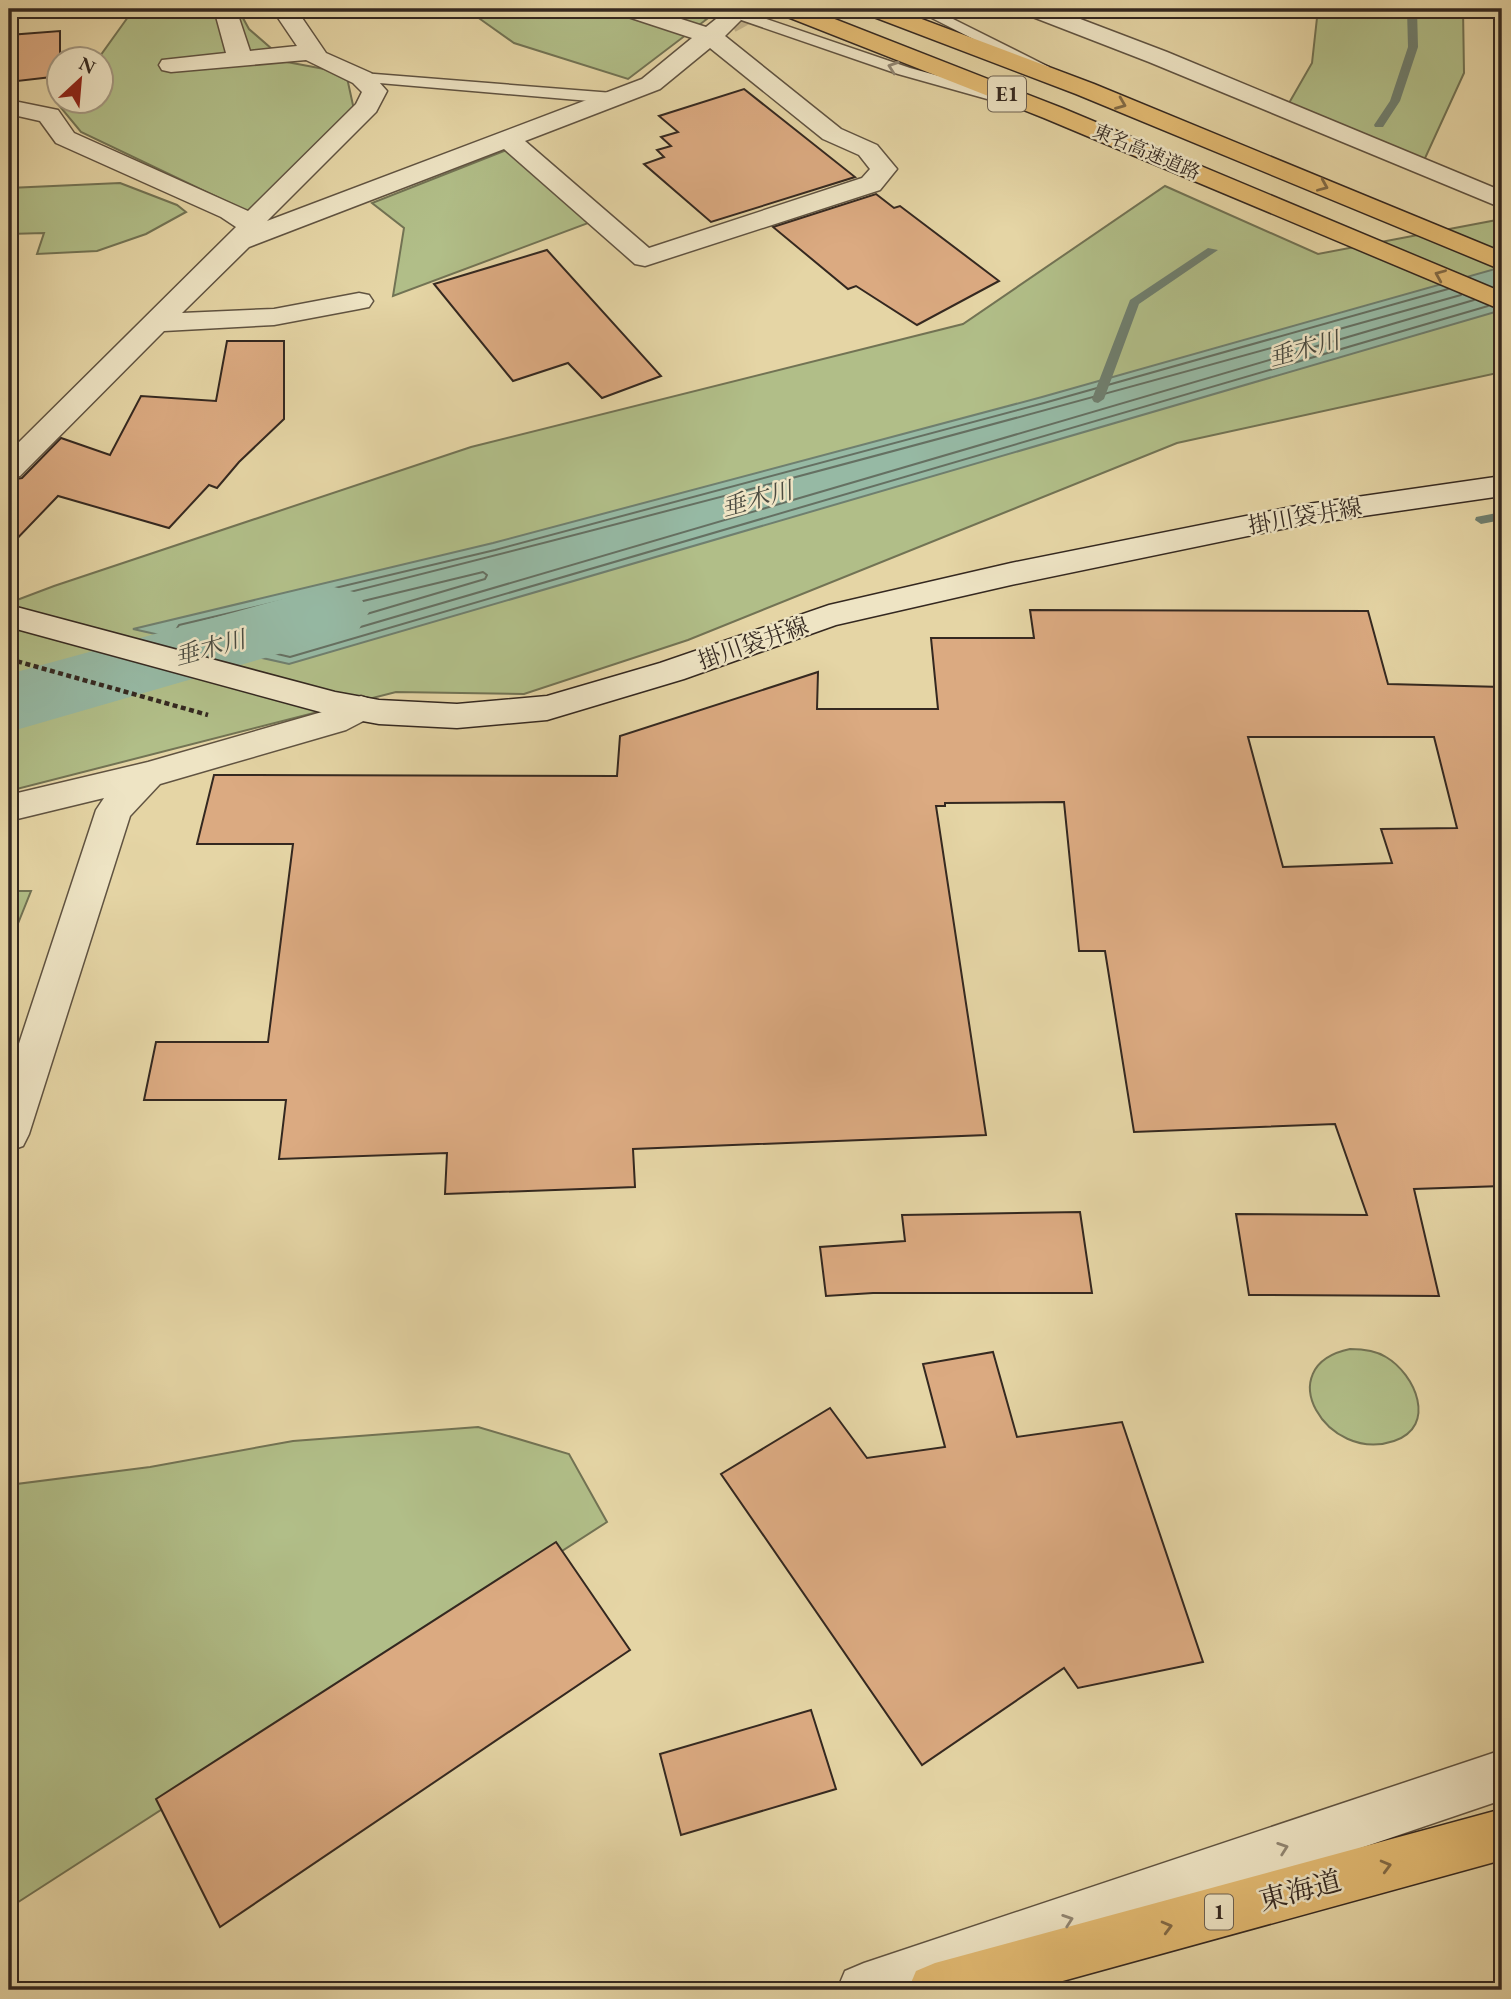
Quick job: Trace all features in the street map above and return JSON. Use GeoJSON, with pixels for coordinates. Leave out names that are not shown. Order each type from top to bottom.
{"type":"FeatureCollection","features":[{"type":"Feature","properties":{"kind":"highway","name":"東名高速道路"},"geometry":{"type":"LineString","coordinates":[[788,9],[1053,113],[1502,302]]}},
{"type":"Feature","properties":{"kind":"highway","name":"東名高速道路"},"geometry":{"type":"LineString","coordinates":[[874,9],[1085,89],[1502,262]]}},
{"type":"Feature","properties":{"kind":"highway","name":"東海道"},"geometry":{"type":"LineString","coordinates":[[935,1990],[1502,1835]]}},
{"type":"Feature","properties":{"kind":"street"},"geometry":{"type":"LineString","coordinates":[[9,469],[245,233],[261,211],[367,107],[375,91],[362,78],[336,69],[317,58],[284,9]]}},
{"type":"Feature","properties":{"kind":"street"},"geometry":{"type":"LineString","coordinates":[[508,139],[645,258],[871,184],[884,169],[868,150],[832,134],[721,22],[627,9]]}},
{"type":"Feature","properties":{"kind":"street"},"geometry":{"type":"LineString","coordinates":[[1033,9],[1158,57],[1502,200]]}},
{"type":"Feature","properties":{"kind":"street"},"geometry":{"type":"LineString","coordinates":[[225,10],[240,59]]}},
{"type":"Feature","properties":{"kind":"street"},"geometry":{"type":"LineString","coordinates":[[245,233],[508,139],[651,84],[721,22]]}},
{"type":"Feature","properties":{"kind":"street"},"geometry":{"type":"LineString","coordinates":[[172,65],[313,52]]}},
{"type":"Feature","properties":{"kind":"street"},"geometry":{"type":"LineString","coordinates":[[9,107],[49,115],[65,138],[230,211],[245,233]]}},
{"type":"Feature","properties":{"kind":"street"},"geometry":{"type":"LineString","coordinates":[[155,323],[274,317],[359,301]]}},
{"type":"Feature","properties":{"kind":"street","name":"掛川袋井線"},"geometry":{"type":"LineString","coordinates":[[9,616],[348,706],[457,716],[547,708],[653,677],[829,616],[1011,574],[1301,515],[1502,486]]}},
{"type":"Feature","properties":{"kind":"street"},"geometry":{"type":"LineString","coordinates":[[9,808],[148,775],[334,721],[348,706]]}},
{"type":"Feature","properties":{"kind":"street"},"geometry":{"type":"LineString","coordinates":[[9,1134],[114,810],[148,775]]}},
{"type":"Feature","properties":{"kind":"street"},"geometry":{"type":"LineString","coordinates":[[864,1990],[1502,1774]]}},
{"type":"Feature","properties":{"kind":"lane"},"geometry":{"type":"LineString","coordinates":[[922,9],[1085,89]]}},
{"type":"Feature","properties":{"kind":"lane"},"geometry":{"type":"LineString","coordinates":[[721,22],[1053,113]]}},
{"type":"Feature","properties":{"kind":"lane"},"geometry":{"type":"LineString","coordinates":[[362,78],[613,99]]}},
{"type":"Feature","properties":{"kind":"path"},"geometry":{"type":"LineString","coordinates":[[9,659],[220,718]]}},
{"type":"Feature","properties":{"kind":"green space"},"geometry":{"type":"Polygon","coordinates":[[[158,9],[238,9],[249,29],[287,62],[346,73],[356,119],[257,216],[81,132],[68,116],[116,116],[116,46],[107,46],[128,17],[158,9]]]}},
{"type":"Feature","properties":{"kind":"green space"},"geometry":{"type":"Polygon","coordinates":[[[472,9],[675,9],[707,19],[628,79],[514,43],[473,14],[472,9]]]}},
{"type":"Feature","properties":{"kind":"green space"},"geometry":{"type":"Polygon","coordinates":[[[1318,9],[1463,9],[1464,73],[1421,167],[1285,110],[1312,63],[1318,9]]]}},
{"type":"Feature","properties":{"kind":"green space"},"geometry":{"type":"Polygon","coordinates":[[[509,149],[591,222],[393,296],[404,228],[372,203],[509,149]]]}},
{"type":"Feature","properties":{"kind":"green space"},"geometry":{"type":"Polygon","coordinates":[[[120,183],[177,205],[186,212],[146,234],[97,251],[37,254],[44,233],[9,234],[9,188],[120,183]]]}},
{"type":"Feature","properties":{"kind":"green space"},"geometry":{"type":"Polygon","coordinates":[[[1165,186],[1318,254],[1502,219],[1502,372],[1177,443],[688,640],[524,694],[396,692],[9,791],[9,603],[471,447],[963,324],[1165,186]]]}},
{"type":"Feature","properties":{"kind":"green space"},"geometry":{"type":"Polygon","coordinates":[[[9,891],[31,891],[9,946],[9,891]]]}},
{"type":"Feature","properties":{"kind":"green space"},"geometry":{"type":"Polygon","coordinates":[[[1350,1349],[1368,1350],[1382,1355],[1406,1375],[1413,1387],[1418,1412],[1415,1424],[1407,1434],[1394,1441],[1370,1444],[1347,1439],[1329,1426],[1316,1410],[1310,1392],[1313,1374],[1326,1359],[1350,1349]]]}},
{"type":"Feature","properties":{"kind":"green space"},"geometry":{"type":"Polygon","coordinates":[[[478,1427],[569,1454],[607,1522],[9,1908],[9,1485],[150,1467],[293,1441],[478,1427]]]}},
{"type":"Feature","properties":{"kind":"water"},"geometry":{"type":"Polygon","coordinates":[[[1502,267],[1502,310],[289,664],[133,629],[493,543],[1042,397],[1502,267]]]}},
{"type":"Feature","properties":{"kind":"water"},"geometry":{"type":"Polygon","coordinates":[[[99,677],[9,703],[9,688],[99,677]]]}},
{"type":"Feature","properties":{"kind":"building"},"geometry":{"type":"Polygon","coordinates":[[[60,31],[60,46],[46,46],[46,78],[9,82],[9,35],[60,31]]]}},
{"type":"Feature","properties":{"kind":"building"},"geometry":{"type":"Polygon","coordinates":[[[744,89],[855,177],[711,222],[644,164],[664,157],[657,150],[671,146],[661,137],[678,132],[659,116],[744,89]]]}},
{"type":"Feature","properties":{"kind":"building"},"geometry":{"type":"Polygon","coordinates":[[[876,194],[894,208],[900,206],[999,281],[917,325],[856,286],[848,289],[773,227],[876,194]]]}},
{"type":"Feature","properties":{"kind":"building"},"geometry":{"type":"Polygon","coordinates":[[[547,250],[661,376],[602,398],[568,363],[513,381],[434,284],[547,250]]]}},
{"type":"Feature","properties":{"kind":"building"},"geometry":{"type":"Polygon","coordinates":[[[227,341],[284,341],[284,419],[239,462],[217,488],[209,485],[169,528],[58,496],[9,547],[9,480],[22,478],[61,438],[110,455],[141,396],[216,401],[227,341]]]}},
{"type":"Feature","properties":{"kind":"building"},"geometry":{"type":"Polygon","coordinates":[[[1030,610],[1368,611],[1388,684],[1502,687],[1502,1186],[1414,1189],[1439,1296],[1249,1295],[1236,1214],[1367,1215],[1335,1124],[1134,1132],[1105,951],[1079,951],[1064,802],[945,803],[945,806],[936,806],[986,1135],[633,1149],[635,1187],[445,1194],[447,1153],[279,1159],[286,1100],[144,1100],[156,1042],[268,1042],[293,844],[197,844],[214,775],[617,776],[620,736],[818,672],[817,709],[938,709],[931,638],[1034,638],[1030,610]],[[1248,737],[1283,867],[1392,863],[1381,829],[1457,828],[1434,737],[1248,737]]]}},
{"type":"Feature","properties":{"kind":"building"},"geometry":{"type":"Polygon","coordinates":[[[1080,1212],[1092,1293],[873,1293],[826,1296],[820,1247],[905,1241],[902,1215],[1080,1212]]]}},
{"type":"Feature","properties":{"kind":"building"},"geometry":{"type":"Polygon","coordinates":[[[993,1352],[1017,1437],[1122,1422],[1203,1662],[1078,1688],[1064,1668],[922,1765],[721,1474],[830,1408],[867,1458],[945,1447],[923,1364],[993,1352]]]}},
{"type":"Feature","properties":{"kind":"building"},"geometry":{"type":"Polygon","coordinates":[[[556,1542],[630,1650],[220,1927],[156,1799],[556,1542]]]}},
{"type":"Feature","properties":{"kind":"building"},"geometry":{"type":"Polygon","coordinates":[[[811,1710],[836,1789],[681,1835],[660,1754],[811,1710]]]}},
{"type":"Feature","properties":{"kind":"waterway"},"geometry":{"type":"LineString","coordinates":[[1379,125],[1395,101],[1413,47],[1412,9]]}},
{"type":"Feature","properties":{"kind":"waterway"},"geometry":{"type":"LineString","coordinates":[[1098,399],[1134,302],[1212,250]]}},
{"type":"Feature","properties":{"kind":"waterway"},"geometry":{"type":"LineString","coordinates":[[1481,520],[1502,516]]}},
{"type":"Feature","properties":{"kind":"waterway","name":"垂木川"},"geometry":{"type":"LineString","coordinates":[[9,703],[330,612]]}},
{"type":"Feature","properties":{"kind":"tunnel"},"geometry":{"type":"LineString","coordinates":[[729,20],[749,9]]}}]}
